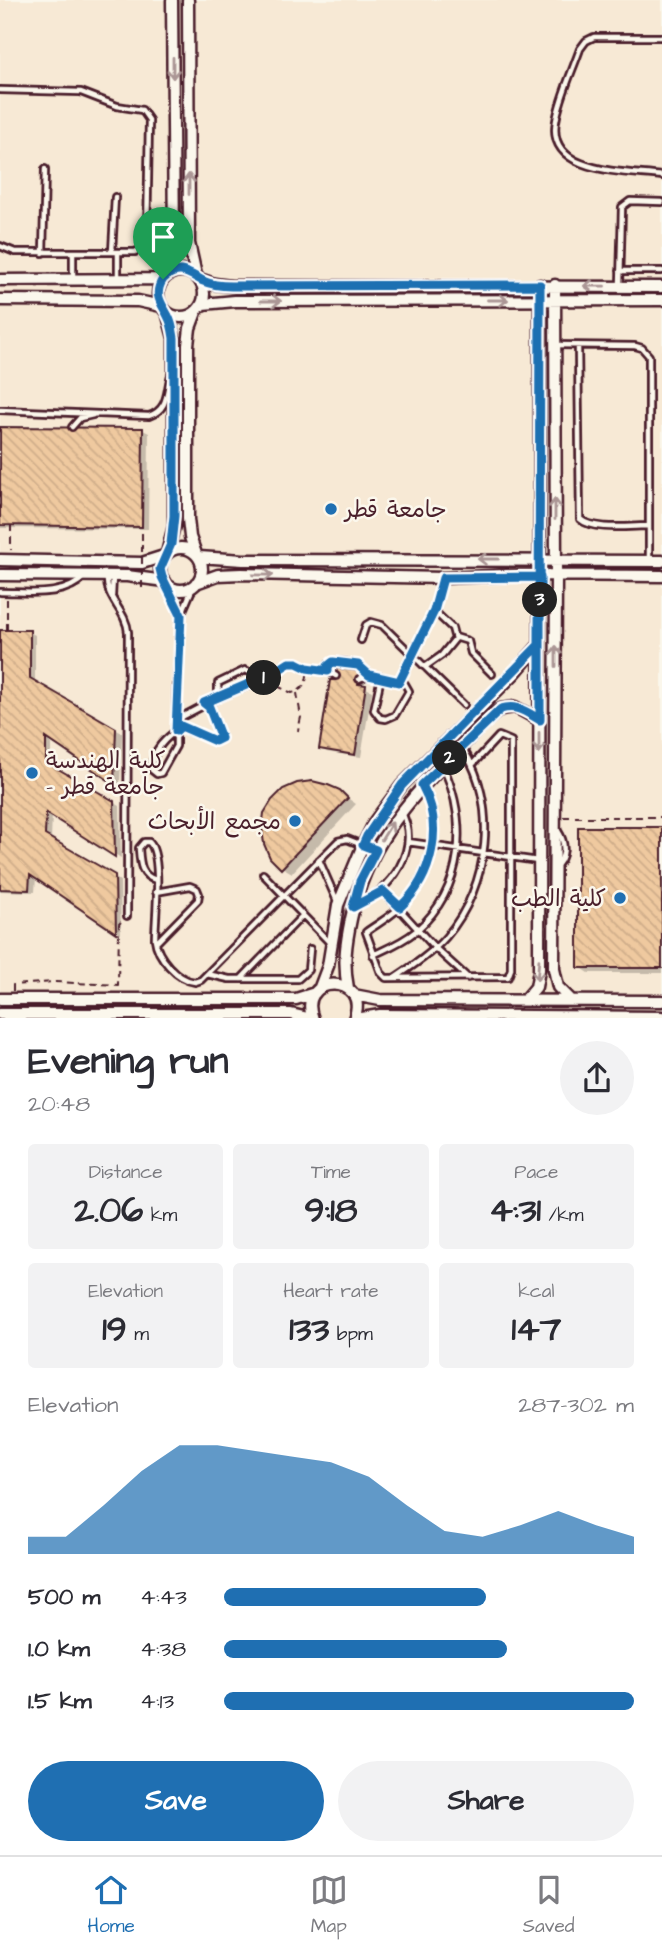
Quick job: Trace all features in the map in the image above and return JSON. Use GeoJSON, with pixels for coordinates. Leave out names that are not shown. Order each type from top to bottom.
{"type":"FeatureCollection","features":[{"type":"Feature","properties":{"kind":"street"},"geometry":{"type":"LineString","coordinates":[[165,582],[160,569],[174,526],[174,338],[158,294],[174,247],[172,0]]}},
{"type":"Feature","properties":{"kind":"street"},"geometry":{"type":"LineString","coordinates":[[188,0],[189,243],[198,277],[204,288],[190,328],[188,345],[188,519],[190,537],[202,573],[195,584]]}},
{"type":"Feature","properties":{"kind":"street"},"geometry":{"type":"LineString","coordinates":[[0,281],[118,281],[165,277],[181,270],[215,284],[231,286],[662,287]]}},
{"type":"Feature","properties":{"kind":"street"},"geometry":{"type":"LineString","coordinates":[[525,1000],[536,987],[539,976],[540,285]]}},
{"type":"Feature","properties":{"kind":"street"},"geometry":{"type":"LineString","coordinates":[[555,285],[554,975],[558,987],[571,1000]]}},
{"type":"Feature","properties":{"kind":"street"},"geometry":{"type":"LineString","coordinates":[[0,300],[131,300],[164,309],[181,317],[199,308],[235,301],[662,300]]}},
{"type":"Feature","properties":{"kind":"street"},"geometry":{"type":"LineString","coordinates":[[0,560],[134,563],[150,561],[175,549],[184,548],[197,555],[243,560],[662,561]]}},
{"type":"Feature","properties":{"kind":"street"},"geometry":{"type":"LineString","coordinates":[[610,560],[607,571],[611,577]]}},
{"type":"Feature","properties":{"kind":"street"},"geometry":{"type":"LineString","coordinates":[[0,575],[110,576],[165,582],[173,588],[182,589],[218,575],[240,574],[443,578],[662,576]]}},
{"type":"Feature","properties":{"kind":"street"},"geometry":{"type":"LineString","coordinates":[[0,1014],[291,1014],[313,1018],[310,1004],[328,966],[338,905],[375,821],[402,785],[539,645]]}},
{"type":"Feature","properties":{"kind":"street"},"geometry":{"type":"LineString","coordinates":[[540,720],[519,708],[510,706],[501,709],[422,785],[401,810],[376,850],[360,881],[344,958],[357,1007],[355,1018],[371,1015],[662,1017]]}},
{"type":"Feature","properties":{"kind":"street"},"geometry":{"type":"LineString","coordinates":[[0,999],[296,999],[334,983],[351,992],[380,1000],[662,1001]]}},
{"type":"Feature","properties":{"kind":"lane"},"geometry":{"type":"LineString","coordinates":[[662,37],[598,36],[586,41],[580,49],[560,106],[555,130],[564,153],[579,164],[662,176]]}},
{"type":"Feature","properties":{"kind":"lane"},"geometry":{"type":"LineString","coordinates":[[0,90],[81,92],[117,106],[138,108],[149,120],[147,239],[139,250],[43,253],[10,252],[0,247]]}},
{"type":"Feature","properties":{"kind":"lane"},"geometry":{"type":"LineString","coordinates":[[43,253],[45,169]]}},
{"type":"Feature","properties":{"kind":"lane"},"geometry":{"type":"LineString","coordinates":[[115,197],[118,281]]}},
{"type":"Feature","properties":{"kind":"lane"},"geometry":{"type":"LineString","coordinates":[[620,286],[622,207],[630,201],[662,202]]}},
{"type":"Feature","properties":{"kind":"lane"},"geometry":{"type":"LineString","coordinates":[[73,253],[74,280]]}},
{"type":"Feature","properties":{"kind":"lane"},"geometry":{"type":"LineString","coordinates":[[620,271],[662,271]]}},
{"type":"Feature","properties":{"kind":"lane"},"geometry":{"type":"LineString","coordinates":[[555,345],[635,346],[642,348],[649,356],[649,561]]}},
{"type":"Feature","properties":{"kind":"lane"},"geometry":{"type":"LineString","coordinates":[[578,346],[580,519],[585,524],[595,526],[649,526]]}},
{"type":"Feature","properties":{"kind":"lane"},"geometry":{"type":"LineString","coordinates":[[0,410],[145,416],[157,413],[165,404],[174,368]]}},
{"type":"Feature","properties":{"kind":"lane"},"geometry":{"type":"LineString","coordinates":[[72,427],[80,418],[97,414]]}},
{"type":"Feature","properties":{"kind":"lane"},"geometry":{"type":"LineString","coordinates":[[0,592],[64,590],[75,586],[86,575]]}},
{"type":"Feature","properties":{"kind":"lane"},"geometry":{"type":"LineString","coordinates":[[110,576],[107,589],[123,615],[128,632],[127,915]]}},
{"type":"Feature","properties":{"kind":"lane"},"geometry":{"type":"LineString","coordinates":[[399,682],[434,611],[443,578]]}},
{"type":"Feature","properties":{"kind":"lane"},"geometry":{"type":"LineString","coordinates":[[165,582],[181,615]]}},
{"type":"Feature","properties":{"kind":"lane"},"geometry":{"type":"LineString","coordinates":[[195,584],[181,615],[175,721],[176,731],[176,746],[161,773],[157,774],[152,770],[155,755],[165,740],[176,731],[181,726],[215,741],[221,738],[209,707],[204,703]]}},
{"type":"Feature","properties":{"kind":"lane"},"geometry":{"type":"LineString","coordinates":[[425,667],[442,655],[454,642],[455,636],[452,628],[434,611]]}},
{"type":"Feature","properties":{"kind":"lane"},"geometry":{"type":"LineString","coordinates":[[361,640],[366,625],[377,623],[384,627],[464,705]]}},
{"type":"Feature","properties":{"kind":"lane"},"geometry":{"type":"LineString","coordinates":[[455,636],[468,641],[471,653],[492,674]]}},
{"type":"Feature","properties":{"kind":"lane"},"geometry":{"type":"LineString","coordinates":[[336,676],[328,671],[329,664],[335,662],[361,666],[369,675]]}},
{"type":"Feature","properties":{"kind":"lane"},"geometry":{"type":"LineString","coordinates":[[175,721],[204,703],[218,698],[254,682],[252,673],[245,670],[218,683],[218,698]]}},
{"type":"Feature","properties":{"kind":"lane"},"geometry":{"type":"LineString","coordinates":[[359,679],[369,675],[381,677],[399,682],[408,688],[408,697],[393,717],[383,719],[377,716],[374,707],[381,677]]}},
{"type":"Feature","properties":{"kind":"lane"},"geometry":{"type":"LineString","coordinates":[[422,785],[434,816],[428,864],[421,881],[400,907],[366,932],[373,955],[383,976],[504,979],[510,974],[511,741],[499,737],[473,764]]}},
{"type":"Feature","properties":{"kind":"lane"},"geometry":{"type":"LineString","coordinates":[[396,978],[447,936],[469,900],[479,874],[485,820],[473,764],[461,747]]}},
{"type":"Feature","properties":{"kind":"lane"},"geometry":{"type":"LineString","coordinates":[[373,955],[397,944],[418,928],[439,903],[450,882],[459,850],[458,816],[452,786],[443,765]]}},
{"type":"Feature","properties":{"kind":"lane"},"geometry":{"type":"LineString","coordinates":[[353,907],[383,891],[403,860],[408,842],[407,823],[401,810]]}},
{"type":"Feature","properties":{"kind":"lane"},"geometry":{"type":"LineString","coordinates":[[156,880],[149,878],[142,870],[139,848],[144,842],[153,845],[156,880],[155,943],[160,956],[184,979],[198,981],[341,839],[376,850]]}},
{"type":"Feature","properties":{"kind":"lane"},"geometry":{"type":"LineString","coordinates":[[408,842],[539,862]]}},
{"type":"Feature","properties":{"kind":"lane"},"geometry":{"type":"LineString","coordinates":[[320,860],[338,905]]}},
{"type":"Feature","properties":{"kind":"lane"},"geometry":{"type":"LineString","coordinates":[[263,874],[331,944]]}},
{"type":"Feature","properties":{"kind":"lane"},"geometry":{"type":"LineString","coordinates":[[155,943],[198,900],[199,894],[197,889],[190,886],[156,892]]}},
{"type":"Feature","properties":{"kind":"lane"},"geometry":{"type":"LineString","coordinates":[[383,891],[435,948],[468,979]]}},
{"type":"Feature","properties":{"kind":"lane"},"geometry":{"type":"LineString","coordinates":[[241,979],[303,915]]}},
{"type":"Feature","properties":{"kind":"lane"},"geometry":{"type":"LineString","coordinates":[[207,974],[220,978],[295,979],[308,970],[310,949]]}},
{"type":"Feature","properties":{"kind":"path"},"geometry":{"type":"LineString","coordinates":[[11,526],[11,535]]}},
{"type":"Feature","properties":{"kind":"path"},"geometry":{"type":"LineString","coordinates":[[142,527],[142,588]]}},
{"type":"Feature","properties":{"kind":"path"},"geometry":{"type":"LineString","coordinates":[[254,682],[289,663],[328,671]]}},
{"type":"Feature","properties":{"kind":"path"},"geometry":{"type":"LineString","coordinates":[[272,674],[277,686],[287,692],[297,692],[305,684],[307,668]]}},
{"type":"Feature","properties":{"kind":"path"},"geometry":{"type":"LineString","coordinates":[[297,692],[301,717],[298,731]]}},
{"type":"Feature","properties":{"kind":"path"},"geometry":{"type":"LineString","coordinates":[[555,818],[662,817]]}},
{"type":"Feature","properties":{"kind":"path"},"geometry":{"type":"LineString","coordinates":[[13,999],[13,985],[55,982],[118,985],[119,924],[127,915]]}},
{"type":"Feature","properties":{"kind":"shaded area","name":"جامعة قطر"},"geometry":{"type":"Polygon","coordinates":[[[0,0],[662,0],[662,1018],[0,1018],[0,0]]]}},
{"type":"Feature","properties":{"kind":"building"},"geometry":{"type":"Polygon","coordinates":[[[0,427],[143,428],[142,527],[0,525],[0,427]]]}},
{"type":"Feature","properties":{"kind":"building","name":"كلية الهندسة - جامعة قطر"},"geometry":{"type":"Polygon","coordinates":[[[0,630],[30,630],[30,678],[116,728],[114,784],[46,738],[46,762],[114,801],[115,857],[46,813],[45,835],[115,875],[116,933],[30,875],[29,890],[0,889],[0,630]]]}},
{"type":"Feature","properties":{"kind":"building"},"geometry":{"type":"Polygon","coordinates":[[[337,668],[360,671],[358,684],[366,685],[355,755],[319,749],[330,680],[335,680],[337,668]]]}},
{"type":"Feature","properties":{"kind":"building","name":"مجمع الأبحاث"},"geometry":{"type":"Polygon","coordinates":[[[312,781],[340,790],[348,798],[281,869],[270,858],[264,844],[264,813],[283,789],[312,781]]]}},
{"type":"Feature","properties":{"kind":"building","name":"كلية الطب"},"geometry":{"type":"Polygon","coordinates":[[[578,827],[662,827],[662,968],[578,968],[578,827]]]}},
{"type":"Feature","properties":{"kind":"place","name":"جامعة قطر"},"geometry":{"type":"Point","coordinates":[331,509]}},
{"type":"Feature","properties":{"kind":"place","name":"كلية الهندسة - جامعة قطر"},"geometry":{"type":"Point","coordinates":[32,773]}},
{"type":"Feature","properties":{"kind":"place","name":"مجمع الأبحاث"},"geometry":{"type":"Point","coordinates":[295,821]}},
{"type":"Feature","properties":{"kind":"place","name":"كلية الطب"},"geometry":{"type":"Point","coordinates":[620,898]}},
{"type":"Feature","properties":{"kind":"route"},"geometry":{"type":"LineString","coordinates":[[163,279],[158,289],[158,299],[167,312],[174,338],[174,516],[171,544],[160,569],[181,615],[176,731],[181,726],[215,741],[221,738],[209,707],[204,703],[272,674],[289,663],[328,671],[331,662],[358,665],[369,675],[399,682],[434,611],[443,578],[520,575],[540,577],[540,720],[519,708],[510,706],[501,709],[422,785],[434,816],[432,845],[421,881],[400,907],[383,891],[353,907],[360,881],[376,850],[363,845],[367,836],[402,785],[514,674],[539,645],[540,533],[540,285],[231,286],[207,282],[181,270],[163,279]]}}]}
